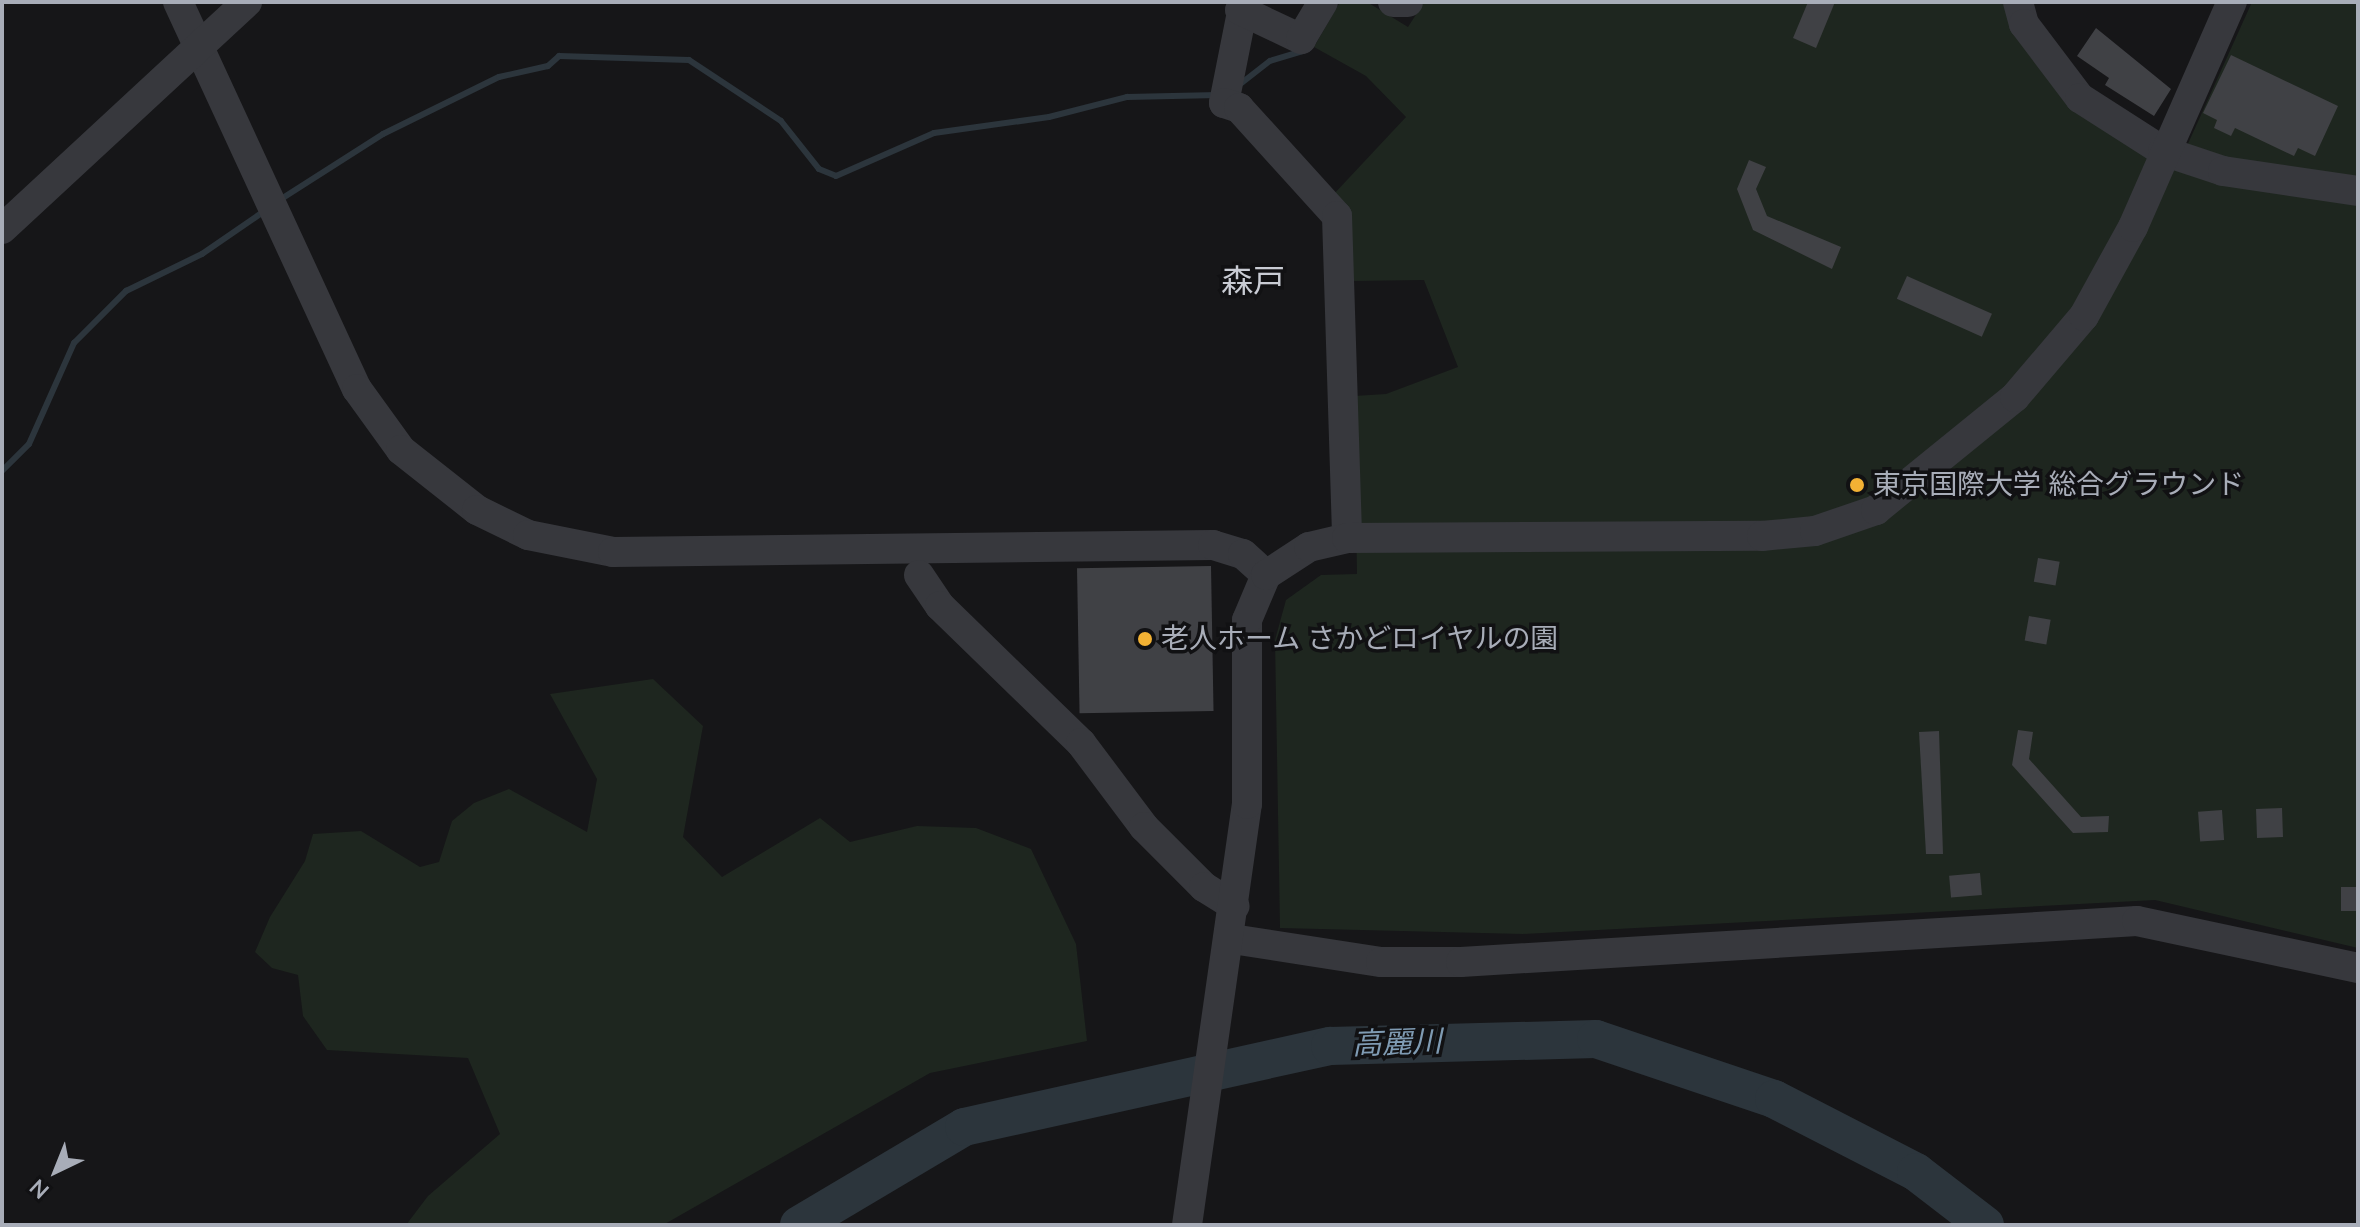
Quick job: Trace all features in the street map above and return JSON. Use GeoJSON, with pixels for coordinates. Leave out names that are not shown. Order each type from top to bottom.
{"type":"FeatureCollection","features":[{"type":"Feature","properties":{"kind":"street"},"geometry":{"type":"LineString","coordinates":[[178,2],[357,389],[401,450],[477,510],[528,535],[613,552],[1213,545],[1243,554],[1266,575]]}},
{"type":"Feature","properties":{"kind":"street"},"geometry":{"type":"LineString","coordinates":[[2,229],[197,45],[247,2]]}},
{"type":"Feature","properties":{"kind":"street"},"geometry":{"type":"LineString","coordinates":[[1323,2],[1301,39],[1242,6],[1224,103],[1239,108],[1337,216],[1347,538]]}},
{"type":"Feature","properties":{"kind":"street"},"geometry":{"type":"LineString","coordinates":[[1393,2],[1408,2]]}},
{"type":"Feature","properties":{"kind":"street"},"geometry":{"type":"LineString","coordinates":[[2018,2],[2024,24],[2080,98],[2163,151],[2223,171],[2358,191]]}},
{"type":"Feature","properties":{"kind":"street"},"geometry":{"type":"LineString","coordinates":[[1187,1225],[1232,939],[1247,804],[1247,620],[1266,575],[1309,547],[1347,538],[1762,536],[1815,531],[1876,510],[1958,448],[2066,340],[2111,272],[2232,2]]}},
{"type":"Feature","properties":{"kind":"street"},"geometry":{"type":"LineString","coordinates":[[919,575],[940,606],[1081,743],[1144,827],[1204,887],[1235,906]]}},
{"type":"Feature","properties":{"kind":"street"},"geometry":{"type":"LineString","coordinates":[[1232,939],[1381,962],[1461,962],[2137,921],[2358,968]]}},
{"type":"Feature","properties":{"kind":"shaded area","name":"東京国際大学 総合グラウンド"},"geometry":{"type":"Polygon","coordinates":[[[1340,2],[1367,2],[1408,27],[1424,2],[2006,2],[2006,10],[2177,168],[2252,2],[2358,2],[2358,948],[2155,900],[1523,934],[1280,928],[1275,640],[1286,600],[1321,575],[1357,574],[1354,396],[1386,394],[1458,367],[1424,280],[1352,281],[1333,195],[1406,117],[1366,76],[1314,47],[1340,2]]]}},
{"type":"Feature","properties":{"kind":"shaded area"},"geometry":{"type":"Polygon","coordinates":[[[653,679],[703,726],[683,837],[722,877],[820,818],[850,842],[917,826],[976,828],[1031,849],[1076,944],[1087,1041],[930,1073],[663,1225],[406,1225],[428,1196],[500,1134],[468,1058],[327,1050],[303,1016],[298,975],[272,968],[255,952],[270,917],[305,861],[313,834],[361,831],[420,867],[439,862],[452,821],[474,803],[509,789],[587,832],[597,779],[550,694],[653,679]]]}},
{"type":"Feature","properties":{"kind":"building"},"geometry":{"type":"Polygon","coordinates":[[[1808,2],[1835,2],[1816,48],[1793,38],[1808,2]]]}},
{"type":"Feature","properties":{"kind":"building"},"geometry":{"type":"Polygon","coordinates":[[[2096,28],[2171,89],[2154,116],[2105,85],[2109,78],[2077,56],[2096,28]]]}},
{"type":"Feature","properties":{"kind":"building"},"geometry":{"type":"Polygon","coordinates":[[[2231,55],[2338,106],[2315,156],[2298,148],[2294,156],[2235,128],[2231,136],[2214,128],[2217,120],[2203,113],[2231,55]]]}},
{"type":"Feature","properties":{"kind":"building"},"geometry":{"type":"Polygon","coordinates":[[[1749,160],[1766,167],[1756,189],[1767,216],[1841,247],[1832,269],[1753,230],[1737,189],[1749,160]]]}},
{"type":"Feature","properties":{"kind":"building"},"geometry":{"type":"Polygon","coordinates":[[[1907,276],[1992,314],[1982,337],[1897,299],[1907,276]]]}},
{"type":"Feature","properties":{"kind":"building"},"geometry":{"type":"Polygon","coordinates":[[[2038,558],[2060,562],[2055,585],[2034,582],[2038,558]]]}},
{"type":"Feature","properties":{"kind":"building","name":"老人ホーム さかどロイヤルの園"},"geometry":{"type":"Polygon","coordinates":[[[1211,566],[1214,711],[1080,713],[1077,568],[1211,566]]]}},
{"type":"Feature","properties":{"kind":"building"},"geometry":{"type":"Polygon","coordinates":[[[2029,616],[2051,620],[2046,644],[2025,641],[2029,616]]]}},
{"type":"Feature","properties":{"kind":"building"},"geometry":{"type":"Polygon","coordinates":[[[2018,730],[2033,732],[2029,759],[2081,817],[2109,816],[2108,832],[2073,833],[2012,765],[2018,730]]]}},
{"type":"Feature","properties":{"kind":"building"},"geometry":{"type":"Polygon","coordinates":[[[1939,731],[1943,854],[1926,854],[1919,732],[1939,731]]]}},
{"type":"Feature","properties":{"kind":"building"},"geometry":{"type":"Polygon","coordinates":[[[2282,808],[2283,837],[2257,838],[2256,809],[2282,808]]]}},
{"type":"Feature","properties":{"kind":"building"},"geometry":{"type":"Polygon","coordinates":[[[2222,810],[2224,840],[2200,842],[2198,812],[2222,810]]]}},
{"type":"Feature","properties":{"kind":"building"},"geometry":{"type":"Polygon","coordinates":[[[1980,873],[1982,895],[1951,898],[1949,876],[1980,873]]]}},
{"type":"Feature","properties":{"kind":"building"},"geometry":{"type":"Polygon","coordinates":[[[2341,887],[2358,887],[2358,911],[2341,911],[2341,887]]]}},
{"type":"Feature","properties":{"kind":"waterway"},"geometry":{"type":"LineString","coordinates":[[1239,85],[1270,61],[1302,51]]}},
{"type":"Feature","properties":{"kind":"waterway"},"geometry":{"type":"LineString","coordinates":[[278,201],[383,134],[499,77],[548,66],[559,56],[689,60],[781,121],[819,169],[836,176],[934,133],[1049,117],[1127,97],[1218,95]]}},
{"type":"Feature","properties":{"kind":"waterway"},"geometry":{"type":"LineString","coordinates":[[2,471],[29,444],[74,343],[126,291],[202,254],[266,210]]}},
{"type":"Feature","properties":{"kind":"waterway","name":"高麗川"},"geometry":{"type":"LineString","coordinates":[[799,1225],[964,1127],[1330,1046],[1596,1039],[1774,1099],[1916,1172],[1985,1225]]}},
{"type":"Feature","properties":{"kind":"place","name":"東京国際大学 総合グラウンド"},"geometry":{"type":"Point","coordinates":[1857,485]}},
{"type":"Feature","properties":{"kind":"place","name":"老人ホーム さかどロイヤルの園"},"geometry":{"type":"Point","coordinates":[1145,639]}},
{"type":"Feature","properties":{"kind":"district","name":"森戸"},"geometry":{"type":"Point","coordinates":[1253,282]}}]}
